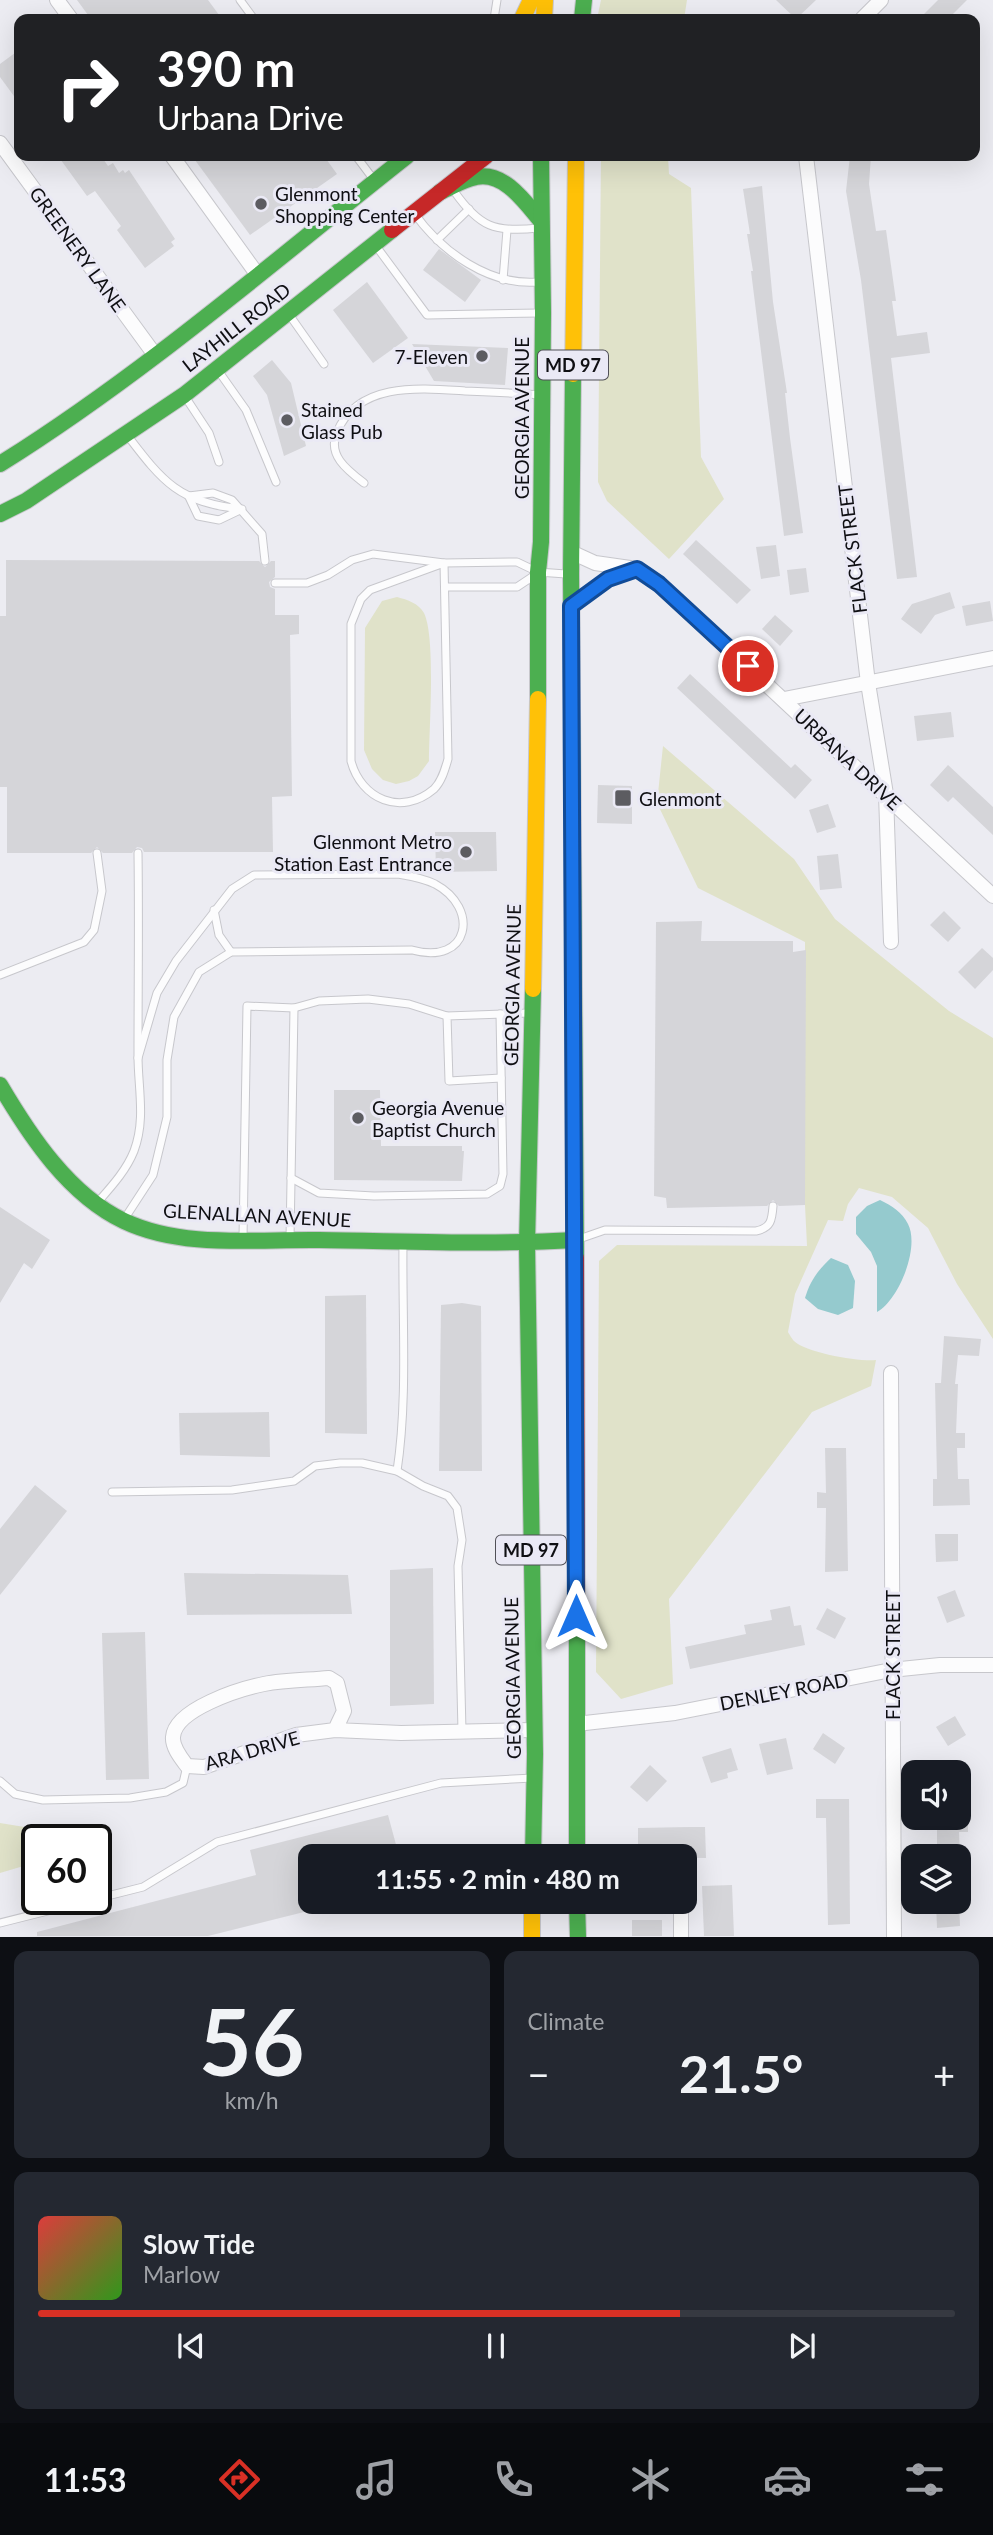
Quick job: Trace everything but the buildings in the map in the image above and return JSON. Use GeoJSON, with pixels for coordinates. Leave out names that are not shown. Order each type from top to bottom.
{"type":"FeatureCollection","features":[{"type":"Feature","properties":{"kind":"main road","name":"LAYHILL ROAD"},"geometry":{"type":"LineString","coordinates":[[0,464],[43,437],[155,355],[400,161]]}},
{"type":"Feature","properties":{"kind":"main road","name":"LAYHILL ROAD"},"geometry":{"type":"LineString","coordinates":[[0,514],[26,501],[184,395],[480,161]]}},
{"type":"Feature","properties":{"kind":"main road","name":"GEORGIA AVENUE"},"geometry":{"type":"LineString","coordinates":[[533,1844],[527,1244],[539,652],[538,572],[541,542],[541,161]]}},
{"type":"Feature","properties":{"kind":"main road","name":"MD 97"},"geometry":{"type":"LineString","coordinates":[[576,161],[570,574],[577,1844]]}},
{"type":"Feature","properties":{"kind":"main road"},"geometry":{"type":"LineString","coordinates":[[446,189],[480,175],[497,180],[511,189],[541,225]]}},
{"type":"Feature","properties":{"kind":"main road","name":"GLENALLAN AVENUE"},"geometry":{"type":"LineString","coordinates":[[0,1085],[17,1115],[48,1157],[97,1203],[123,1221],[157,1233],[243,1238],[527,1244],[575,1240]]}},
{"type":"Feature","properties":{"kind":"main road"},"geometry":{"type":"LineString","coordinates":[[532,1914],[532,1937]]}},
{"type":"Feature","properties":{"kind":"main road"},"geometry":{"type":"LineString","coordinates":[[578,1914],[578,1937]]}},
{"type":"Feature","properties":{"kind":"street"},"geometry":{"type":"LineString","coordinates":[[867,14],[881,0]]}},
{"type":"Feature","properties":{"kind":"street","name":"GREENERY LANE"},"geometry":{"type":"LineString","coordinates":[[0,143],[155,355]]}},
{"type":"Feature","properties":{"kind":"street"},"geometry":{"type":"LineString","coordinates":[[176,161],[257,274]]}},
{"type":"Feature","properties":{"kind":"street","name":"FLACK STREET"},"geometry":{"type":"LineString","coordinates":[[807,161],[868,683],[886,794],[891,942]]}},
{"type":"Feature","properties":{"kind":"street","name":"URBANA DRIVE"},"geometry":{"type":"LineString","coordinates":[[571,552],[595,564],[637,569],[659,584],[993,895]]}},
{"type":"Feature","properties":{"kind":"street"},"geometry":{"type":"LineString","coordinates":[[571,606],[608,579],[637,569]]}},
{"type":"Feature","properties":{"kind":"street"},"geometry":{"type":"LineString","coordinates":[[784,699],[993,658]]}},
{"type":"Feature","properties":{"kind":"street","name":"FLACK STREET"},"geometry":{"type":"LineString","coordinates":[[891,1373],[894,1937]]}},
{"type":"Feature","properties":{"kind":"street","name":"DENLEY ROAD"},"geometry":{"type":"LineString","coordinates":[[576,1724],[675,1713],[891,1670],[940,1665],[993,1665]]}},
{"type":"Feature","properties":{"kind":"street","name":"ARA DRIVE"},"geometry":{"type":"LineString","coordinates":[[335,1730],[344,1711],[337,1683],[330,1678],[263,1684],[189,1712],[176,1725],[173,1739],[178,1755],[187,1766],[204,1767],[296,1735],[335,1730],[401,1733],[533,1730]]}},
{"type":"Feature","properties":{"kind":"street"},"geometry":{"type":"LineString","coordinates":[[681,1914],[681,1937]]}},
{"type":"Feature","properties":{"kind":"lane"},"geometry":{"type":"LineString","coordinates":[[360,161],[374,181]]}},
{"type":"Feature","properties":{"kind":"lane"},"geometry":{"type":"LineString","coordinates":[[446,189],[478,219],[497,230],[541,225]]}},
{"type":"Feature","properties":{"kind":"lane"},"geometry":{"type":"LineString","coordinates":[[437,240],[469,209]]}},
{"type":"Feature","properties":{"kind":"lane"},"geometry":{"type":"LineString","coordinates":[[413,213],[437,240],[485,274],[503,280],[542,282]]}},
{"type":"Feature","properties":{"kind":"lane"},"geometry":{"type":"LineString","coordinates":[[503,280],[507,230]]}},
{"type":"Feature","properties":{"kind":"lane"},"geometry":{"type":"LineString","coordinates":[[374,244],[427,315],[543,313]]}},
{"type":"Feature","properties":{"kind":"lane"},"geometry":{"type":"LineString","coordinates":[[288,313],[324,364]]}},
{"type":"Feature","properties":{"kind":"lane"},"geometry":{"type":"LineString","coordinates":[[217,369],[246,410],[276,482]]}},
{"type":"Feature","properties":{"kind":"lane"},"geometry":{"type":"LineString","coordinates":[[364,483],[344,468],[336,456],[333,440],[340,425],[356,407],[372,396],[409,388],[541,395]]}},
{"type":"Feature","properties":{"kind":"lane"},"geometry":{"type":"LineString","coordinates":[[184,395],[209,433],[219,462]]}},
{"type":"Feature","properties":{"kind":"lane"},"geometry":{"type":"LineString","coordinates":[[126,434],[160,477],[175,490],[197,501],[242,509],[262,534],[265,561]]}},
{"type":"Feature","properties":{"kind":"lane"},"geometry":{"type":"LineString","coordinates":[[189,496],[198,516],[219,520],[242,509]]}},
{"type":"Feature","properties":{"kind":"lane"},"geometry":{"type":"LineString","coordinates":[[275,583],[307,583],[328,575],[352,560],[373,554],[444,563],[517,562],[538,572],[570,574]]}},
{"type":"Feature","properties":{"kind":"lane"},"geometry":{"type":"LineString","coordinates":[[444,563],[448,758],[435,788],[411,801],[398,803],[384,800],[361,785],[351,761],[351,624],[361,599],[370,590],[444,563]]}},
{"type":"Feature","properties":{"kind":"lane"},"geometry":{"type":"LineString","coordinates":[[445,587],[517,587],[538,572]]}},
{"type":"Feature","properties":{"kind":"lane"},"geometry":{"type":"LineString","coordinates":[[0,975],[84,942],[94,929],[101,901],[97,853]]}},
{"type":"Feature","properties":{"kind":"lane"},"geometry":{"type":"LineString","coordinates":[[97,1203],[122,1173],[134,1150],[142,1112],[138,1058],[138,853]]}},
{"type":"Feature","properties":{"kind":"lane"},"geometry":{"type":"LineString","coordinates":[[123,1221],[153,1175],[167,1117],[167,1059],[173,1017],[199,972],[231,952],[412,950],[431,955],[449,950],[459,938],[464,926],[460,908],[436,885],[398,874],[254,875],[232,889],[176,961],[157,993],[138,1058]]}},
{"type":"Feature","properties":{"kind":"lane"},"geometry":{"type":"LineString","coordinates":[[214,910],[219,936],[231,952]]}},
{"type":"Feature","properties":{"kind":"lane"},"geometry":{"type":"LineString","coordinates":[[243,1238],[247,1006],[294,1008],[319,1001],[368,999],[409,1004],[447,1016],[533,1013]]}},
{"type":"Feature","properties":{"kind":"lane"},"geometry":{"type":"LineString","coordinates":[[290,1239],[294,1008]]}},
{"type":"Feature","properties":{"kind":"lane"},"geometry":{"type":"LineString","coordinates":[[291,1178],[319,1193],[432,1195],[487,1194],[494,1191],[500,1186],[503,1174],[500,1014]]}},
{"type":"Feature","properties":{"kind":"lane"},"geometry":{"type":"LineString","coordinates":[[447,1016],[449,1081],[501,1078]]}},
{"type":"Feature","properties":{"kind":"lane"},"geometry":{"type":"LineString","coordinates":[[575,1240],[605,1230],[756,1231],[765,1229],[771,1222],[773,1206]]}},
{"type":"Feature","properties":{"kind":"lane"},"geometry":{"type":"LineString","coordinates":[[397,1471],[401,1446],[402,1241]]}},
{"type":"Feature","properties":{"kind":"lane"},"geometry":{"type":"LineString","coordinates":[[112,1492],[232,1490],[294,1481],[315,1466],[340,1462],[362,1463],[397,1471],[448,1496],[457,1508],[462,1540],[458,1566],[462,1732]]}},
{"type":"Feature","properties":{"kind":"lane"},"geometry":{"type":"LineString","coordinates":[[0,1781],[15,1794],[43,1800],[130,1798],[166,1792],[183,1783],[187,1766]]}},
{"type":"Feature","properties":{"kind":"lane"},"geometry":{"type":"LineString","coordinates":[[0,1923],[143,1887],[217,1842],[442,1783],[534,1778]]}},
{"type":"Feature","properties":{"kind":"green space"},"geometry":{"type":"Polygon","coordinates":[[[601,0],[687,0],[685,14],[598,14],[601,0]]]}},
{"type":"Feature","properties":{"kind":"green space"},"geometry":{"type":"Polygon","coordinates":[[[601,161],[668,161],[669,174],[691,188],[701,457],[724,499],[669,559],[607,501],[598,482],[601,161]]]}},
{"type":"Feature","properties":{"kind":"green space"},"geometry":{"type":"Polygon","coordinates":[[[397,597],[416,604],[424,613],[430,642],[431,684],[429,761],[418,776],[396,784],[383,780],[372,769],[364,750],[365,628],[382,601],[397,597]]]}},
{"type":"Feature","properties":{"kind":"green space"},"geometry":{"type":"Polygon","coordinates":[[[663,746],[794,859],[835,919],[949,1011],[993,1038],[993,1339],[957,1284],[928,1228],[892,1197],[859,1188],[848,1204],[843,1221],[828,1220],[795,1294],[788,1332],[800,1345],[821,1353],[876,1360],[871,1386],[812,1412],[669,1599],[673,1684],[621,1699],[596,1672],[599,1261],[617,1245],[807,1246],[805,942],[698,888],[657,803],[663,746]]]}},
{"type":"Feature","properties":{"kind":"green space"},"geometry":{"type":"Polygon","coordinates":[[[0,1823],[21,1826],[21,1867],[0,1873],[0,1823]]]}},
{"type":"Feature","properties":{"kind":"water"},"geometry":{"type":"Polygon","coordinates":[[[880,1200],[906,1220],[911,1234],[911,1246],[900,1285],[885,1306],[877,1312],[877,1266],[871,1252],[856,1234],[856,1217],[867,1206],[880,1200]]]}},
{"type":"Feature","properties":{"kind":"water"},"geometry":{"type":"Polygon","coordinates":[[[831,1258],[848,1265],[855,1281],[853,1308],[838,1315],[818,1309],[805,1298],[815,1276],[831,1258]]]}},
{"type":"Feature","properties":{"kind":"traffic: fast"},"geometry":{"type":"LineString","coordinates":[[583,14],[584,0]]}},
{"type":"Feature","properties":{"kind":"traffic: fast"},"geometry":{"type":"LineString","coordinates":[[0,464],[106,393],[157,355],[401,161]]}},
{"type":"Feature","properties":{"kind":"traffic: fast"},"geometry":{"type":"LineString","coordinates":[[538,699],[543,313],[541,161]]}},
{"type":"Feature","properties":{"kind":"traffic: fast"},"geometry":{"type":"LineString","coordinates":[[440,192],[462,181],[486,176],[505,183],[541,221]]}},
{"type":"Feature","properties":{"kind":"traffic: fast"},"geometry":{"type":"LineString","coordinates":[[0,514],[26,501],[184,395],[392,230]]}},
{"type":"Feature","properties":{"kind":"traffic: fast"},"geometry":{"type":"LineString","coordinates":[[573,374],[571,574],[576,1258]]}},
{"type":"Feature","properties":{"kind":"traffic: fast"},"geometry":{"type":"LineString","coordinates":[[533,989],[527,1244],[535,1754],[533,1844]]}},
{"type":"Feature","properties":{"kind":"traffic: fast"},"geometry":{"type":"LineString","coordinates":[[0,1085],[38,1144],[69,1180],[104,1210],[147,1230],[171,1236],[220,1241],[575,1240]]}},
{"type":"Feature","properties":{"kind":"traffic: fast"},"geometry":{"type":"LineString","coordinates":[[577,1620],[577,1844]]}},
{"type":"Feature","properties":{"kind":"traffic: fast"},"geometry":{"type":"LineString","coordinates":[[577,1914],[578,1937]]}},
{"type":"Feature","properties":{"kind":"traffic: slow"},"geometry":{"type":"LineString","coordinates":[[524,14],[531,0]]}},
{"type":"Feature","properties":{"kind":"traffic: slow"},"geometry":{"type":"LineString","coordinates":[[544,14],[545,0]]}},
{"type":"Feature","properties":{"kind":"traffic: slow"},"geometry":{"type":"LineString","coordinates":[[573,374],[576,161]]}},
{"type":"Feature","properties":{"kind":"traffic: slow"},"geometry":{"type":"LineString","coordinates":[[533,989],[538,699]]}},
{"type":"Feature","properties":{"kind":"traffic: slow"},"geometry":{"type":"LineString","coordinates":[[532,1914],[532,1937]]}},
{"type":"Feature","properties":{"kind":"traffic: jam"},"geometry":{"type":"LineString","coordinates":[[392,230],[480,161]]}},
{"type":"Feature","properties":{"kind":"traffic: jam"},"geometry":{"type":"LineString","coordinates":[[576,1258],[577,1620]]}},
{"type":"Feature","properties":{"kind":"place","name":"Glenmont Shopping Center"},"geometry":{"type":"Point","coordinates":[261,204]}},
{"type":"Feature","properties":{"kind":"place","name":"7-Eleven"},"geometry":{"type":"Point","coordinates":[482,356]}},
{"type":"Feature","properties":{"kind":"place","name":"Stained Glass Pub"},"geometry":{"type":"Point","coordinates":[287,420]}},
{"type":"Feature","properties":{"kind":"place","name":"Glenmont"},"geometry":{"type":"Point","coordinates":[623,798]}},
{"type":"Feature","properties":{"kind":"place","name":"Glenmont Metro Station East Entrance"},"geometry":{"type":"Point","coordinates":[466,852]}},
{"type":"Feature","properties":{"kind":"place","name":"Georgia Avenue Baptist Church"},"geometry":{"type":"Point","coordinates":[358,1118]}},
{"type":"Feature","properties":{"kind":"route"},"geometry":{"type":"LineString","coordinates":[[576,1616],[571,606],[608,579],[637,569],[659,584],[748,666]]}}]}
